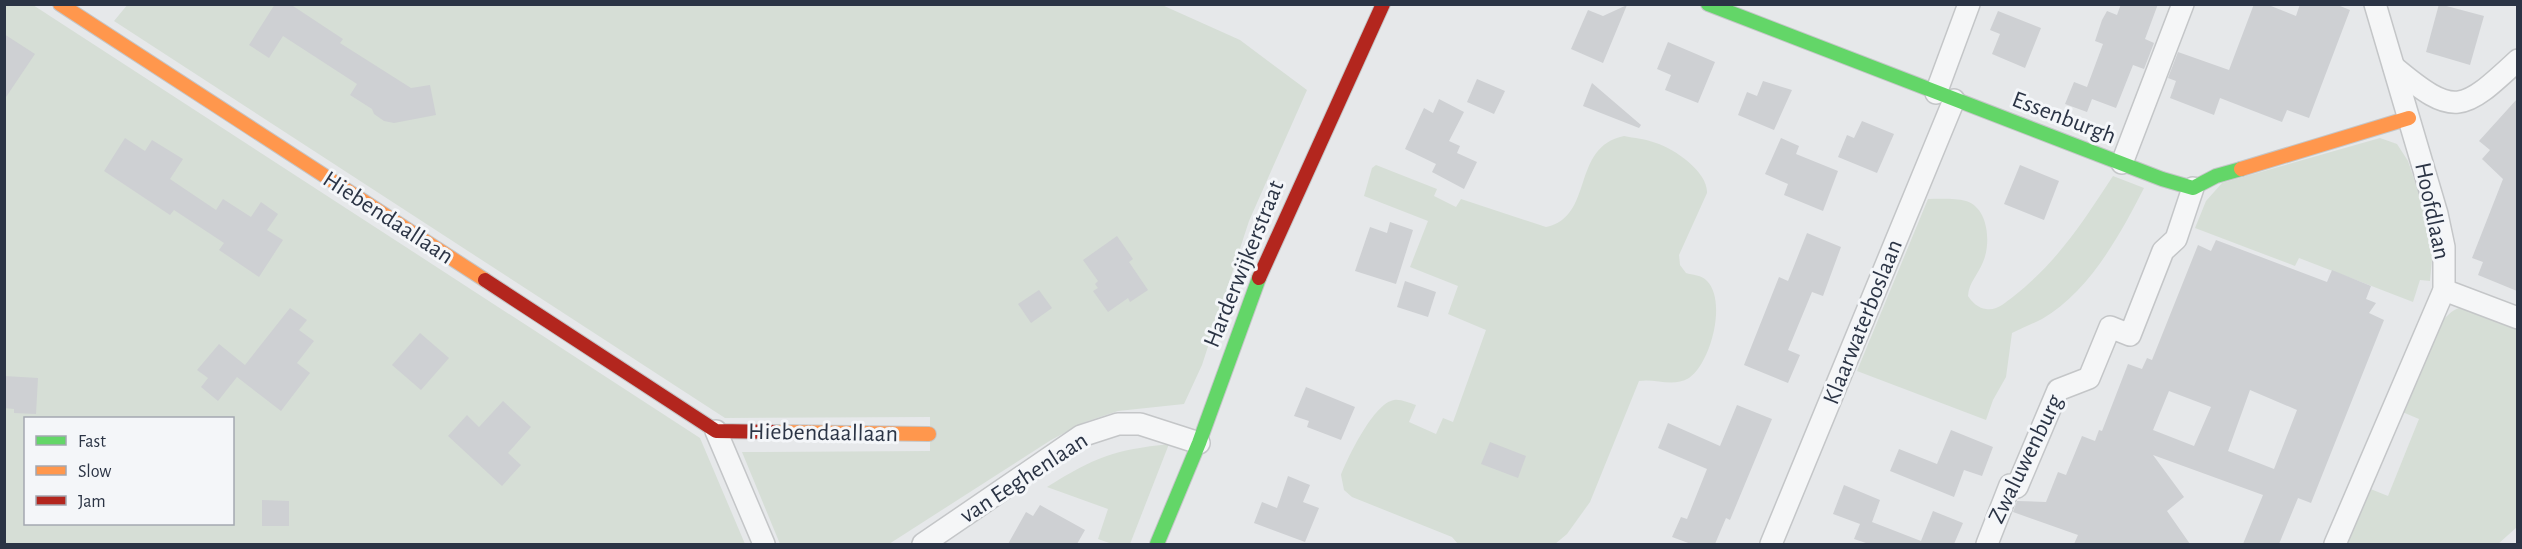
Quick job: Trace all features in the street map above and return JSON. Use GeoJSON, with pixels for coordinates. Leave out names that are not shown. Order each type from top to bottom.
{"type":"FeatureCollection","features":[{"type":"Feature","properties":{"kind":"street","name":"Hiebendaallaan"},"geometry":{"type":"LineString","coordinates":[[60,4],[716,431],[929,434]]}},
{"type":"Feature","properties":{"kind":"street","name":"Harderwijkerstraat"},"geometry":{"type":"LineString","coordinates":[[1157,544],[1199,443],[1263,268],[1383,4]]}},
{"type":"Feature","properties":{"kind":"street","name":"Essenburgh"},"geometry":{"type":"LineString","coordinates":[[1708,4],[1945,97],[2193,188]]}},
{"type":"Feature","properties":{"kind":"street","name":"Klaarwaterboslaan"},"geometry":{"type":"LineString","coordinates":[[1771,544],[1945,97],[1969,4]]}},
{"type":"Feature","properties":{"kind":"street"},"geometry":{"type":"LineString","coordinates":[[2122,163],[2183,4]]}},
{"type":"Feature","properties":{"kind":"street","name":"Hoofdlaan"},"geometry":{"type":"LineString","coordinates":[[2335,544],[2444,290],[2444,247],[2437,214],[2375,4]]}},
{"type":"Feature","properties":{"kind":"street"},"geometry":{"type":"LineString","coordinates":[[2394,67],[2427,94],[2437,99],[2460,101],[2478,96],[2517,60]]}},
{"type":"Feature","properties":{"kind":"street"},"geometry":{"type":"LineString","coordinates":[[2193,188],[2216,176],[2409,118]]}},
{"type":"Feature","properties":{"kind":"street","name":"Zwaluwenburg"},"geometry":{"type":"LineString","coordinates":[[1987,544],[2010,484],[2018,488],[2058,390],[2089,378],[2110,327],[2130,335],[2163,251],[2176,239],[2193,188]]}},
{"type":"Feature","properties":{"kind":"street"},"geometry":{"type":"LineString","coordinates":[[2444,290],[2517,318]]}},
{"type":"Feature","properties":{"kind":"street","name":"van Eeghenlaan"},"geometry":{"type":"LineString","coordinates":[[923,544],[1081,436],[1118,424],[1140,424],[1199,443]]}},
{"type":"Feature","properties":{"kind":"street","name":"Hiebendaallaan"},"geometry":{"type":"LineString","coordinates":[[716,431],[764,544]]}},
{"type":"Feature","properties":{"kind":"shaded area"},"geometry":{"type":"Polygon","coordinates":[[[128,4],[1162,5],[1240,40],[1307,90],[1249,221],[1202,365],[1184,404],[1118,411],[1085,422],[1051,440],[889,544],[780,544],[742,452],[930,451],[930,417],[725,418],[114,21],[128,4]]]}},
{"type":"Feature","properties":{"kind":"shaded area"},"geometry":{"type":"Polygon","coordinates":[[[4,5],[33,5],[700,438],[745,544],[5,544],[4,5]]]}},
{"type":"Feature","properties":{"kind":"shaded area"},"geometry":{"type":"Polygon","coordinates":[[[1624,136],[1652,142],[1672,150],[1689,162],[1706,185],[1707,193],[1679,255],[1680,265],[1686,273],[1700,276],[1707,281],[1713,290],[1716,302],[1716,317],[1710,346],[1697,370],[1683,381],[1670,383],[1639,381],[1590,502],[1567,534],[1555,544],[1458,544],[1452,537],[1352,497],[1344,490],[1341,475],[1349,456],[1378,410],[1394,400],[1416,405],[1409,422],[1436,434],[1443,418],[1453,422],[1486,330],[1448,314],[1458,286],[1410,267],[1428,221],[1364,196],[1372,168],[1376,165],[1437,189],[1434,196],[1456,207],[1461,199],[1546,227],[1561,221],[1571,210],[1596,153],[1607,143],[1624,136]]]}},
{"type":"Feature","properties":{"kind":"shaded area"},"geometry":{"type":"Polygon","coordinates":[[[2380,138],[2397,144],[2408,161],[2434,239],[2430,281],[2420,280],[2413,302],[2299,258],[2295,266],[2195,228],[2206,201],[2222,183],[2380,138]]]}},
{"type":"Feature","properties":{"kind":"shaded area"},"geometry":{"type":"Polygon","coordinates":[[[2113,176],[2144,188],[2114,243],[2089,278],[2059,308],[2012,333],[2006,377],[1993,400],[1986,420],[1857,371],[1928,199],[1966,201],[1974,205],[1984,219],[1987,237],[1986,254],[1968,296],[1978,306],[1990,309],[2008,301],[2057,255],[2113,176]]]}},
{"type":"Feature","properties":{"kind":"shaded area"},"geometry":{"type":"Polygon","coordinates":[[[2459,308],[2517,329],[2517,527],[2498,544],[2347,544],[2368,488],[2388,496],[2419,419],[2400,411],[2416,370],[2440,324],[2449,314],[2459,308]]]}},
{"type":"Feature","properties":{"kind":"shaded area"},"geometry":{"type":"Polygon","coordinates":[[[1169,444],[1130,544],[1112,544],[1098,539],[1108,509],[1047,487],[1079,468],[1119,452],[1169,444]]]}},
{"type":"Feature","properties":{"kind":"building"},"geometry":{"type":"Polygon","coordinates":[[[275,4],[290,4],[343,39],[340,43],[411,88],[430,85],[436,115],[394,123],[384,121],[374,114],[372,109],[350,95],[357,84],[283,36],[269,58],[249,45],[275,4]]]}},
{"type":"Feature","properties":{"kind":"building"},"geometry":{"type":"Polygon","coordinates":[[[2121,4],[2158,4],[2145,39],[2154,43],[2144,69],[2133,65],[2116,108],[2092,99],[2087,112],[2065,104],[2074,82],[2087,87],[2103,44],[2095,41],[2102,20],[2107,11],[2117,15],[2121,4]]]}},
{"type":"Feature","properties":{"kind":"building"},"geometry":{"type":"Polygon","coordinates":[[[2254,4],[2266,4],[2296,16],[2300,4],[2335,4],[2350,10],[2309,118],[2287,110],[2282,122],[2220,98],[2214,115],[2170,98],[2176,81],[2168,78],[2178,52],[2229,70],[2254,4]]]}},
{"type":"Feature","properties":{"kind":"building"},"geometry":{"type":"Polygon","coordinates":[[[2439,4],[2484,16],[2470,65],[2426,52],[2439,4]]]}},
{"type":"Feature","properties":{"kind":"building"},"geometry":{"type":"Polygon","coordinates":[[[1627,5],[1603,63],[1571,49],[1588,10],[1603,16],[1627,5]]]}},
{"type":"Feature","properties":{"kind":"building"},"geometry":{"type":"Polygon","coordinates":[[[1998,11],[2041,28],[2025,68],[1992,54],[2000,34],[1990,30],[1998,11]]]}},
{"type":"Feature","properties":{"kind":"building"},"geometry":{"type":"Polygon","coordinates":[[[4,34],[35,54],[4,100],[4,34]]]}},
{"type":"Feature","properties":{"kind":"building"},"geometry":{"type":"Polygon","coordinates":[[[1668,42],[1715,62],[1698,103],[1665,90],[1671,75],[1657,69],[1668,42]]]}},
{"type":"Feature","properties":{"kind":"building"},"geometry":{"type":"Polygon","coordinates":[[[1477,79],[1505,91],[1494,114],[1467,102],[1477,79]]]}},
{"type":"Feature","properties":{"kind":"building"},"geometry":{"type":"Polygon","coordinates":[[[1763,81],[1792,90],[1774,130],[1738,115],[1747,92],[1757,96],[1763,81]]]}},
{"type":"Feature","properties":{"kind":"building"},"geometry":{"type":"Polygon","coordinates":[[[1592,83],[1641,125],[1639,128],[1583,106],[1592,83]]]}},
{"type":"Feature","properties":{"kind":"building"},"geometry":{"type":"Polygon","coordinates":[[[1439,99],[1464,112],[1449,141],[1460,146],[1457,153],[1477,162],[1464,189],[1432,172],[1436,164],[1405,149],[1424,108],[1433,113],[1439,99]]]}},
{"type":"Feature","properties":{"kind":"building"},"geometry":{"type":"Polygon","coordinates":[[[2517,99],[2517,291],[2478,275],[2483,262],[2472,258],[2503,179],[2482,159],[2490,150],[2479,141],[2517,99]]]}},
{"type":"Feature","properties":{"kind":"building"},"geometry":{"type":"Polygon","coordinates":[[[1862,121],[1894,134],[1877,173],[1838,157],[1847,135],[1854,138],[1862,121]]]}},
{"type":"Feature","properties":{"kind":"building"},"geometry":{"type":"Polygon","coordinates":[[[125,138],[145,151],[152,140],[183,159],[170,179],[216,210],[223,199],[251,217],[261,202],[278,214],[267,230],[283,240],[259,277],[219,250],[224,243],[174,210],[170,215],[104,171],[125,138]]]}},
{"type":"Feature","properties":{"kind":"building"},"geometry":{"type":"Polygon","coordinates":[[[1781,138],[1799,146],[1796,154],[1838,171],[1823,211],[1784,195],[1788,184],[1765,174],[1781,138]]]}},
{"type":"Feature","properties":{"kind":"building"},"geometry":{"type":"Polygon","coordinates":[[[2020,165],[2059,181],[2044,220],[2004,204],[2020,165]]]}},
{"type":"Feature","properties":{"kind":"building"},"geometry":{"type":"Polygon","coordinates":[[[1390,222],[1413,230],[1396,284],[1355,271],[1370,227],[1387,233],[1390,222]]]}},
{"type":"Feature","properties":{"kind":"building"},"geometry":{"type":"Polygon","coordinates":[[[1807,233],[1841,247],[1823,296],[1812,292],[1788,350],[1800,355],[1788,383],[1744,365],[1779,277],[1788,281],[1807,233]]]}},
{"type":"Feature","properties":{"kind":"building"},"geometry":{"type":"Polygon","coordinates":[[[1117,236],[1133,259],[1129,262],[1148,290],[1130,302],[1128,298],[1108,312],[1093,291],[1098,288],[1095,284],[1098,281],[1083,260],[1117,236]]]}},
{"type":"Feature","properties":{"kind":"building"},"geometry":{"type":"Polygon","coordinates":[[[2216,240],[2327,282],[2332,270],[2371,286],[2366,299],[2376,303],[2369,313],[2384,320],[2311,503],[2298,498],[2279,544],[2243,544],[2263,495],[2153,455],[2184,497],[2167,511],[2190,544],[2074,544],[2078,535],[2013,512],[2017,501],[2046,502],[2058,472],[2066,475],[2082,436],[2095,441],[2099,430],[2102,431],[2128,364],[2142,369],[2147,358],[2152,360],[2198,245],[2211,251],[2216,240]],[[2250,390],[2228,451],[2274,469],[2297,410],[2250,390]],[[2169,391],[2153,430],[2194,446],[2211,407],[2169,391]]]}},
{"type":"Feature","properties":{"kind":"building"},"geometry":{"type":"Polygon","coordinates":[[[1405,281],[1436,292],[1428,317],[1397,307],[1405,281]]]}},
{"type":"Feature","properties":{"kind":"building"},"geometry":{"type":"Polygon","coordinates":[[[1039,290],[1052,308],[1031,323],[1018,304],[1039,290]]]}},
{"type":"Feature","properties":{"kind":"building"},"geometry":{"type":"Polygon","coordinates":[[[290,308],[307,320],[299,330],[314,341],[297,363],[310,373],[281,411],[237,377],[218,401],[201,387],[208,378],[197,370],[219,344],[245,365],[290,308]]]}},
{"type":"Feature","properties":{"kind":"building"},"geometry":{"type":"Polygon","coordinates":[[[420,333],[449,358],[421,390],[392,365],[420,333]]]}},
{"type":"Feature","properties":{"kind":"building"},"geometry":{"type":"Polygon","coordinates":[[[4,376],[38,378],[36,414],[14,413],[14,409],[4,408],[4,376]]]}},
{"type":"Feature","properties":{"kind":"building"},"geometry":{"type":"Polygon","coordinates":[[[1306,387],[1355,407],[1341,440],[1307,427],[1309,421],[1294,416],[1306,387]]]}},
{"type":"Feature","properties":{"kind":"building"},"geometry":{"type":"Polygon","coordinates":[[[503,401],[531,427],[508,453],[521,465],[502,486],[448,436],[467,415],[479,427],[503,401]]]}},
{"type":"Feature","properties":{"kind":"building"},"geometry":{"type":"Polygon","coordinates":[[[1737,405],[1772,419],[1730,520],[1726,518],[1715,544],[1691,544],[1672,537],[1681,517],[1687,519],[1707,469],[1658,448],[1668,423],[1720,446],[1737,405]]]}},
{"type":"Feature","properties":{"kind":"building"},"geometry":{"type":"Polygon","coordinates":[[[1951,430],[1993,447],[1982,476],[1964,470],[1954,497],[1890,471],[1899,449],[1937,464],[1951,430]]]}},
{"type":"Feature","properties":{"kind":"building"},"geometry":{"type":"Polygon","coordinates":[[[1490,442],[1526,456],[1518,478],[1481,464],[1490,442]]]}},
{"type":"Feature","properties":{"kind":"building"},"geometry":{"type":"Polygon","coordinates":[[[1288,476],[1310,485],[1303,502],[1319,508],[1305,542],[1254,523],[1262,502],[1277,508],[1288,476]]]}},
{"type":"Feature","properties":{"kind":"building"},"geometry":{"type":"Polygon","coordinates":[[[1844,485],[1880,500],[1872,522],[1921,541],[1933,511],[1963,523],[1954,544],[1869,544],[1854,539],[1860,524],[1833,514],[1844,485]]]}},
{"type":"Feature","properties":{"kind":"building"},"geometry":{"type":"Polygon","coordinates":[[[262,500],[289,501],[289,526],[262,526],[262,500]]]}},
{"type":"Feature","properties":{"kind":"building"},"geometry":{"type":"Polygon","coordinates":[[[1040,505],[1085,530],[1077,544],[1008,544],[1026,512],[1033,516],[1040,505]]]}},
{"type":"Feature","properties":{"kind":"traffic: fast"},"geometry":{"type":"LineString","coordinates":[[1708,4],[2162,179],[2193,188],[2216,176],[2241,169]]}},
{"type":"Feature","properties":{"kind":"traffic: fast"},"geometry":{"type":"LineString","coordinates":[[1157,544],[1199,443],[1259,278]]}},
{"type":"Feature","properties":{"kind":"traffic: slow"},"geometry":{"type":"LineString","coordinates":[[60,4],[485,280]]}},
{"type":"Feature","properties":{"kind":"traffic: slow"},"geometry":{"type":"LineString","coordinates":[[2241,169],[2409,118]]}},
{"type":"Feature","properties":{"kind":"traffic: slow"},"geometry":{"type":"LineString","coordinates":[[774,432],[929,434]]}},
{"type":"Feature","properties":{"kind":"traffic: jam"},"geometry":{"type":"LineString","coordinates":[[1259,278],[1383,4]]}},
{"type":"Feature","properties":{"kind":"traffic: jam"},"geometry":{"type":"LineString","coordinates":[[485,280],[716,431],[774,432]]}}]}
